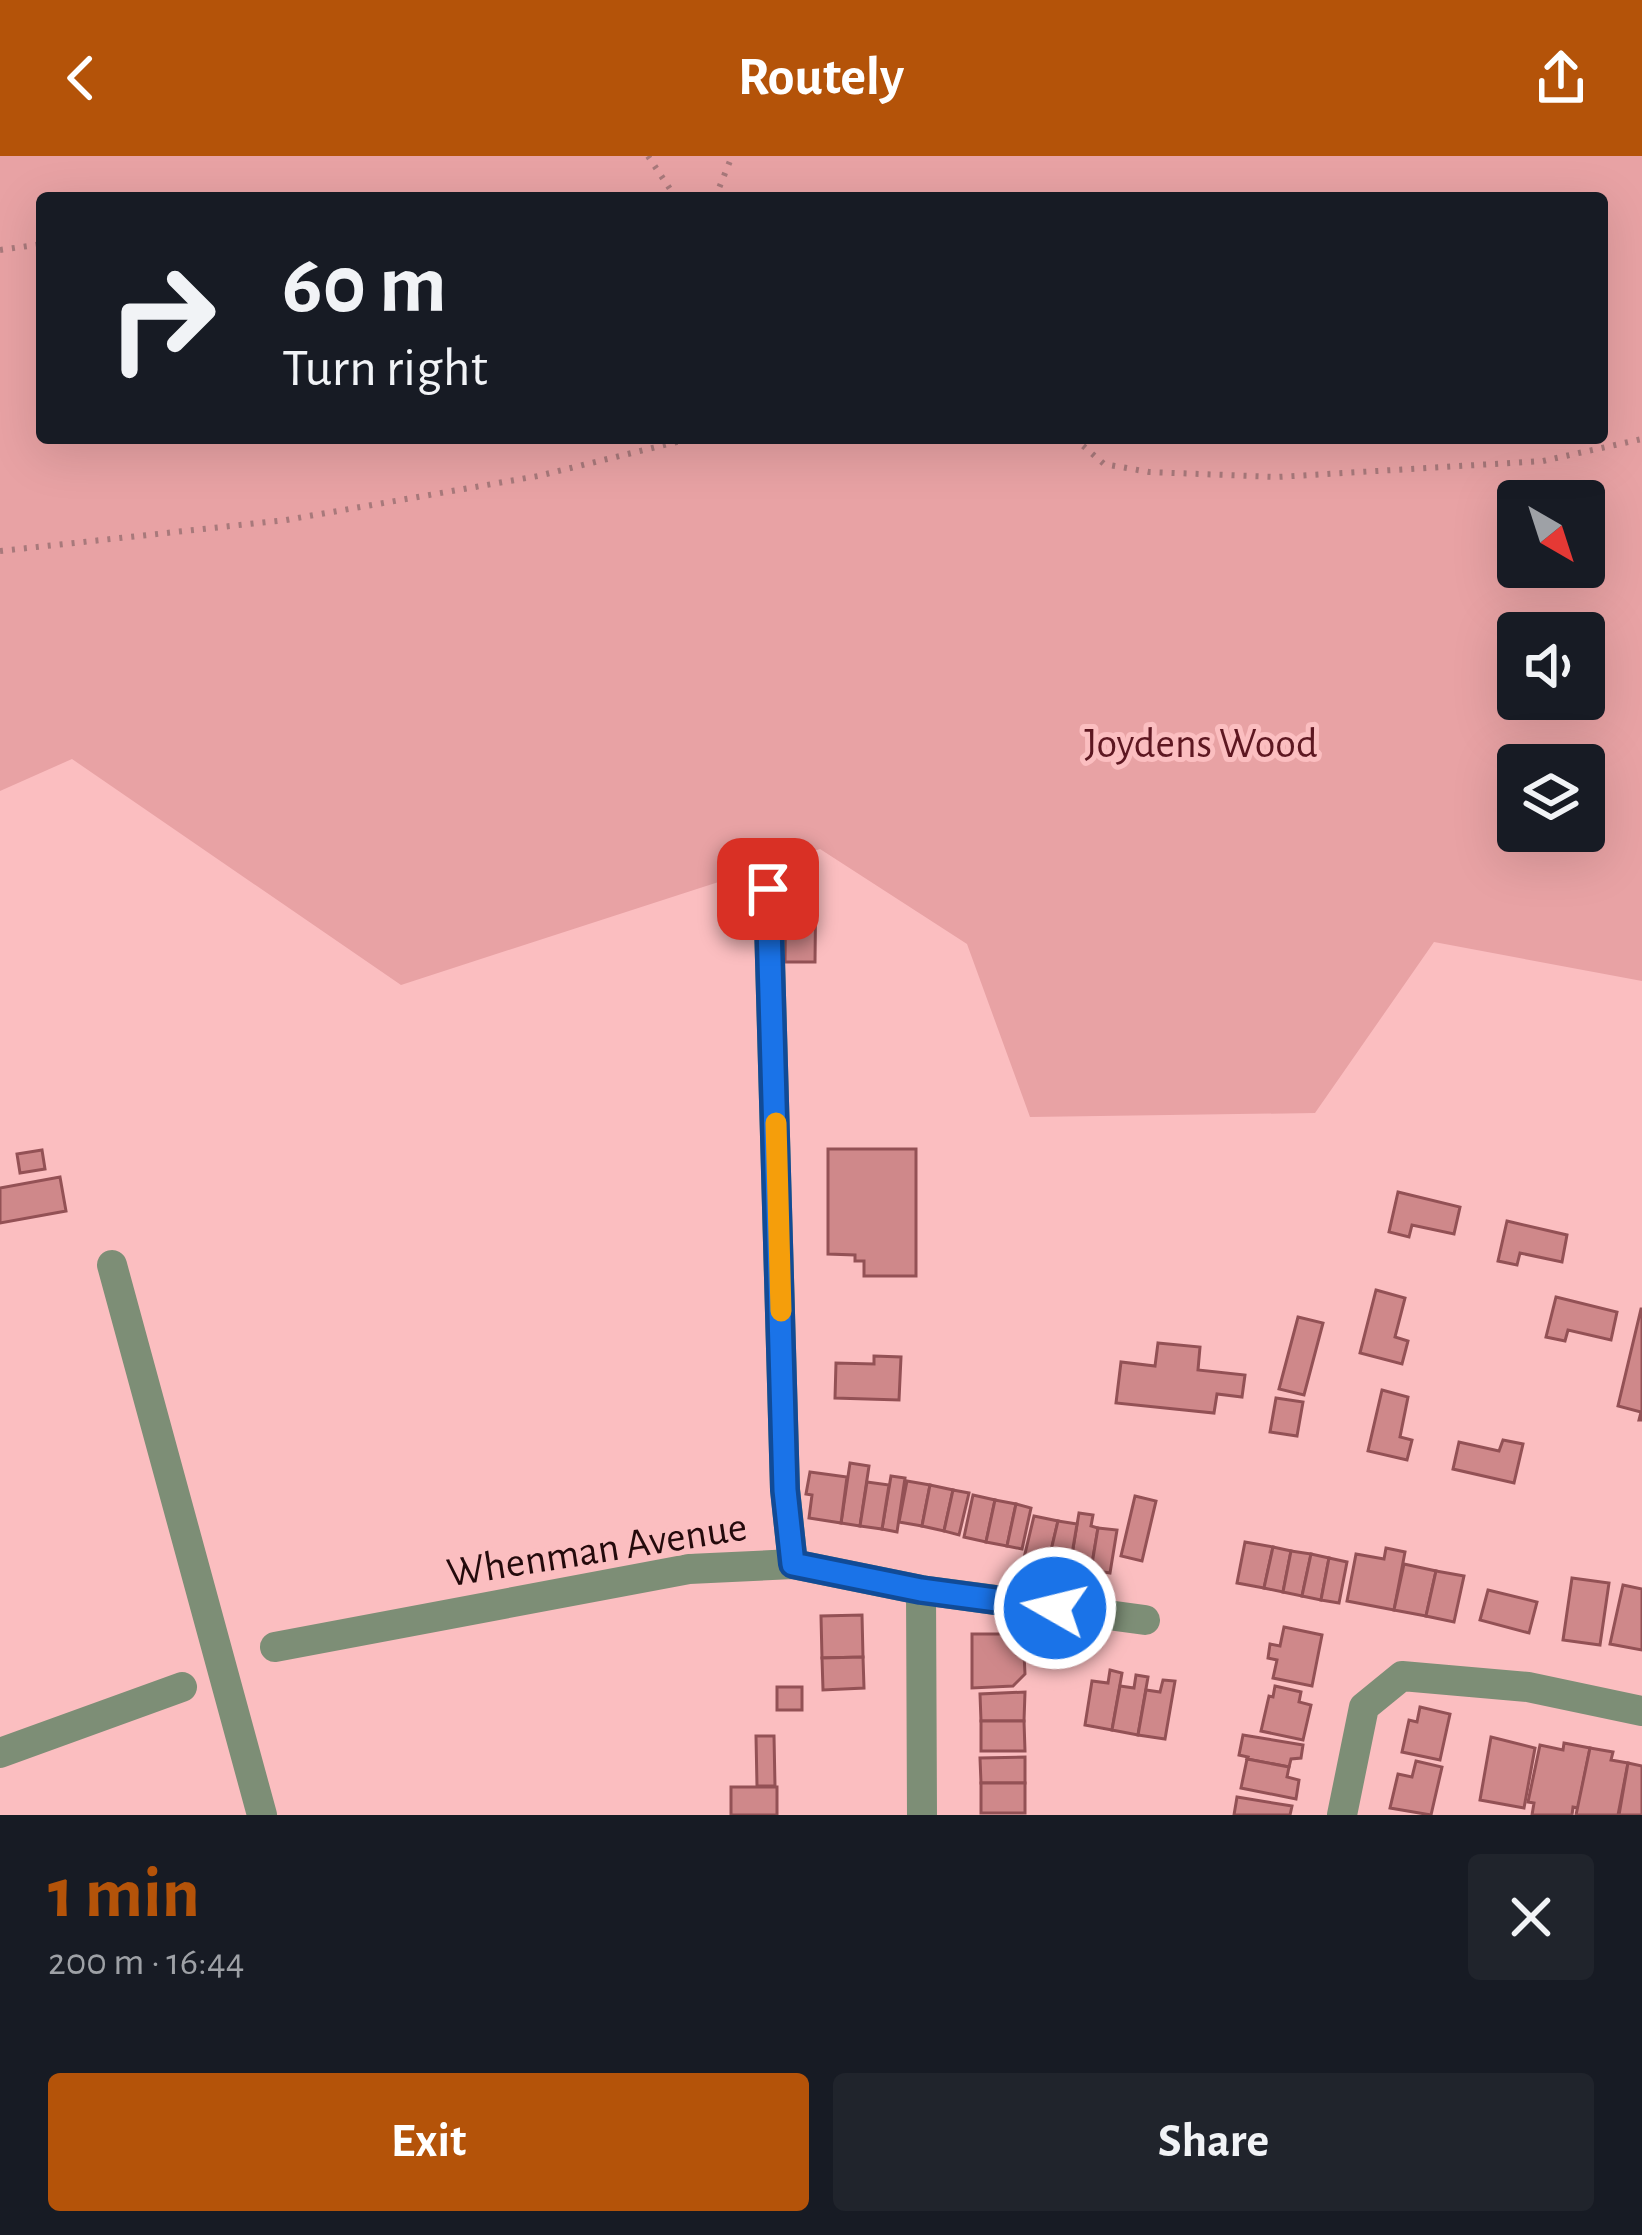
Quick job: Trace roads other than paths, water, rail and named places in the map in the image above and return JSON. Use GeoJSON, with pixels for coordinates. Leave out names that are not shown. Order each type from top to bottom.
{"type":"FeatureCollection","features":[{"type":"Feature","properties":{"kind":"street"},"geometry":{"type":"LineString","coordinates":[[768,889],[785,1490],[793,1564]]}},
{"type":"Feature","properties":{"kind":"street"},"geometry":{"type":"LineString","coordinates":[[112,1264],[262,1815]]}},
{"type":"Feature","properties":{"kind":"street","name":"Whenman Avenue"},"geometry":{"type":"LineString","coordinates":[[275,1647],[689,1569],[793,1564],[921,1590],[1145,1620]]}},
{"type":"Feature","properties":{"kind":"street"},"geometry":{"type":"LineString","coordinates":[[921,1590],[922,1815]]}},
{"type":"Feature","properties":{"kind":"street"},"geometry":{"type":"LineString","coordinates":[[1342,1815],[1364,1707],[1402,1676],[1528,1687],[1642,1711]]}},
{"type":"Feature","properties":{"kind":"street"},"geometry":{"type":"LineString","coordinates":[[0,1753],[182,1687]]}},
{"type":"Feature","properties":{"kind":"park label","name":"Joydens Wood"},"geometry":{"type":"Point","coordinates":[1201,744]}}]}
